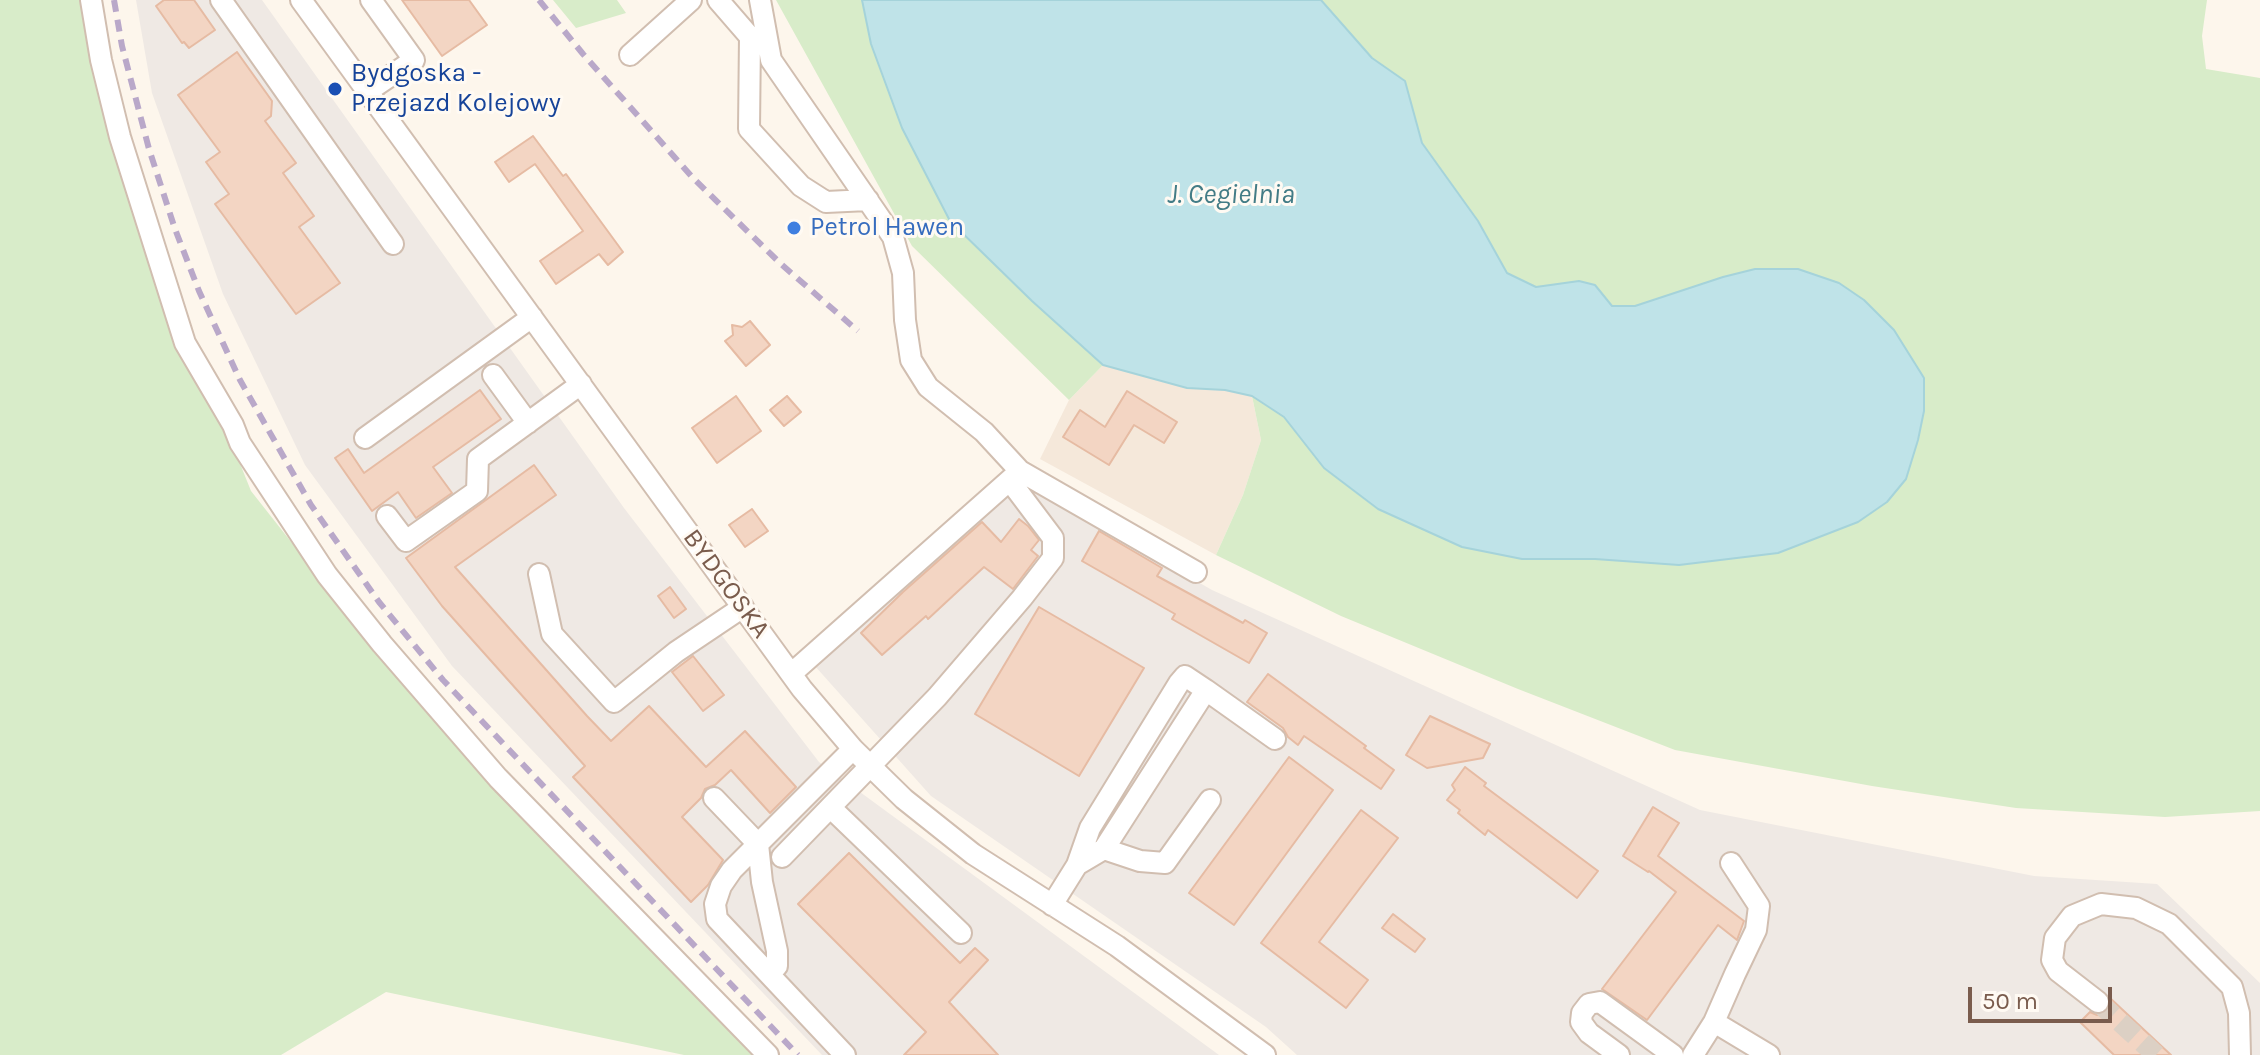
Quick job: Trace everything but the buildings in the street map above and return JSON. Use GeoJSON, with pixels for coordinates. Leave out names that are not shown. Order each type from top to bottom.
{"type":"FeatureCollection","features":[{"type":"Feature","properties":{"kind":"street"},"geometry":{"type":"LineString","coordinates":[[91,0],[101,60],[120,137],[185,343],[248,456],[327,575],[498,778],[768,1055]]}},
{"type":"Feature","properties":{"kind":"street"},"geometry":{"type":"LineString","coordinates":[[221,0],[393,244]]}},
{"type":"Feature","properties":{"kind":"street","name":"BYDGOSKA"},"geometry":{"type":"LineString","coordinates":[[301,0],[791,674],[853,749],[904,799],[973,854],[1151,970],[1265,1055]]}},
{"type":"Feature","properties":{"kind":"street"},"geometry":{"type":"LineString","coordinates":[[368,91],[414,60],[371,0]]}},
{"type":"Feature","properties":{"kind":"street"},"geometry":{"type":"LineString","coordinates":[[630,55],[691,0]]}},
{"type":"Feature","properties":{"kind":"street"},"geometry":{"type":"LineString","coordinates":[[718,0],[771,60],[893,237],[903,273],[911,360],[928,387],[984,432],[1053,538],[1053,558],[1022,598],[871,767],[782,857]]}},
{"type":"Feature","properties":{"kind":"street"},"geometry":{"type":"LineString","coordinates":[[760,0],[771,60]]}},
{"type":"Feature","properties":{"kind":"street"},"geometry":{"type":"LineString","coordinates":[[750,36],[749,129],[801,186],[826,202],[868,200]]}},
{"type":"Feature","properties":{"kind":"street"},"geometry":{"type":"LineString","coordinates":[[365,438],[532,317]]}},
{"type":"Feature","properties":{"kind":"street"},"geometry":{"type":"LineString","coordinates":[[493,375],[528,423]]}},
{"type":"Feature","properties":{"kind":"street"},"geometry":{"type":"LineString","coordinates":[[387,516],[406,541],[477,491],[478,459],[581,384]]}},
{"type":"Feature","properties":{"kind":"street"},"geometry":{"type":"LineString","coordinates":[[1015,476],[1196,572]]}},
{"type":"Feature","properties":{"kind":"street"},"geometry":{"type":"LineString","coordinates":[[791,674],[1015,476]]}},
{"type":"Feature","properties":{"kind":"street"},"geometry":{"type":"LineString","coordinates":[[539,574],[552,634],[614,702],[676,652],[743,607]]}},
{"type":"Feature","properties":{"kind":"street"},"geometry":{"type":"LineString","coordinates":[[1052,905],[1077,865],[1090,828],[1185,676],[1275,739]]}},
{"type":"Feature","properties":{"kind":"street"},"geometry":{"type":"LineString","coordinates":[[1077,865],[1104,849],[1206,690]]}},
{"type":"Feature","properties":{"kind":"street"},"geometry":{"type":"LineString","coordinates":[[845,1055],[717,919],[715,904],[726,878],[853,749]]}},
{"type":"Feature","properties":{"kind":"street"},"geometry":{"type":"LineString","coordinates":[[714,798],[758,844],[762,882],[777,951],[777,966],[769,974]]}},
{"type":"Feature","properties":{"kind":"street"},"geometry":{"type":"LineString","coordinates":[[1104,849],[1140,861],[1165,863],[1210,800]]}},
{"type":"Feature","properties":{"kind":"street"},"geometry":{"type":"LineString","coordinates":[[831,808],[961,933]]}},
{"type":"Feature","properties":{"kind":"street"},"geometry":{"type":"LineString","coordinates":[[1693,1055],[1714,1022],[1756,930],[1759,906],[1731,863]]}},
{"type":"Feature","properties":{"kind":"street"},"geometry":{"type":"LineString","coordinates":[[2098,1002],[2058,971],[2052,960],[2055,938],[2072,916],[2101,904],[2136,908],[2169,924],[2232,987],[2239,1013],[2240,1055]]}},
{"type":"Feature","properties":{"kind":"street"},"geometry":{"type":"LineString","coordinates":[[1619,1055],[1589,1033],[1581,1022],[1582,1013],[1589,1004],[1600,1002],[1673,1055]]}},
{"type":"Feature","properties":{"kind":"street"},"geometry":{"type":"LineString","coordinates":[[1714,1022],[1769,1055]]}},
{"type":"Feature","properties":{"kind":"shaded area"},"geometry":{"type":"Polygon","coordinates":[[[136,0],[262,0],[624,508],[819,762],[1219,1055],[822,1055],[452,666],[305,465],[223,294],[152,93],[136,0]]]}},
{"type":"Feature","properties":{"kind":"shaded area"},"geometry":{"type":"Polygon","coordinates":[[[1103,365],[1187,388],[1225,390],[1252,396],[1261,440],[1243,495],[1216,555],[1040,459],[1069,400],[1103,365]]]}},
{"type":"Feature","properties":{"kind":"shaded area"},"geometry":{"type":"Polygon","coordinates":[[[1020,480],[1212,590],[1700,810],[2034,876],[2157,884],[2260,983],[2260,1055],[1297,1055],[1266,1027],[931,796],[814,665],[1020,480]]]}},
{"type":"Feature","properties":{"kind":"green space"},"geometry":{"type":"Polygon","coordinates":[[[0,0],[88,0],[114,150],[251,491],[385,661],[756,1055],[684,1055],[386,992],[281,1055],[0,1055],[0,0]]]}},
{"type":"Feature","properties":{"kind":"green space"},"geometry":{"type":"Polygon","coordinates":[[[553,0],[617,0],[626,13],[576,28],[553,0]]]}},
{"type":"Feature","properties":{"kind":"green space"},"geometry":{"type":"Polygon","coordinates":[[[776,0],[862,0],[871,44],[1032,301],[1103,365],[1069,400],[912,246],[776,0]]]}},
{"type":"Feature","properties":{"kind":"green space"},"geometry":{"type":"Polygon","coordinates":[[[1321,0],[2207,0],[2202,36],[2206,69],[2260,78],[2260,811],[2165,817],[2016,808],[1872,786],[1675,750],[1341,616],[1216,555],[1243,495],[1261,440],[1252,396],[1284,417],[1324,468],[1377,509],[1462,547],[1522,559],[1595,559],[1906,479],[1924,411],[1864,300],[1839,283],[1798,269],[1755,269],[1635,306],[1612,306],[1595,285],[1579,281],[1536,287],[1507,273],[1478,221],[1422,143],[1405,81],[1372,58],[1321,0]]]}},
{"type":"Feature","properties":{"kind":"water","name":"J. Cegielnia"},"geometry":{"type":"Polygon","coordinates":[[[862,0],[1321,0],[1372,58],[1405,81],[1422,143],[1478,221],[1507,273],[1536,287],[1579,281],[1595,285],[1612,306],[1635,306],[1755,269],[1798,269],[1839,283],[1864,300],[1894,330],[1924,378],[1924,411],[1906,479],[1887,502],[1858,522],[1778,553],[1679,565],[1595,559],[1522,559],[1462,547],[1378,509],[1324,468],[1284,417],[1252,396],[1225,390],[1187,388],[1103,365],[950,221],[902,128],[871,44],[862,0]]]}},
{"type":"Feature","properties":{"kind":"tunnel"},"geometry":{"type":"LineString","coordinates":[[2098,1002],[2156,1055]]}},
{"type":"Feature","properties":{"kind":"railway"},"geometry":{"type":"LineString","coordinates":[[114,0],[122,46],[149,149],[199,291],[240,380],[311,505],[379,602],[443,680],[798,1055]]}},
{"type":"Feature","properties":{"kind":"railway"},"geometry":{"type":"LineString","coordinates":[[539,0],[694,179],[781,264],[858,331]]}},
{"type":"Feature","properties":{"kind":"place","name":"Bydgoska - Przejazd Kolejowy"},"geometry":{"type":"Point","coordinates":[335,89]}},
{"type":"Feature","properties":{"kind":"place","name":"Petrol Hawen"},"geometry":{"type":"Point","coordinates":[794,228]}}]}
